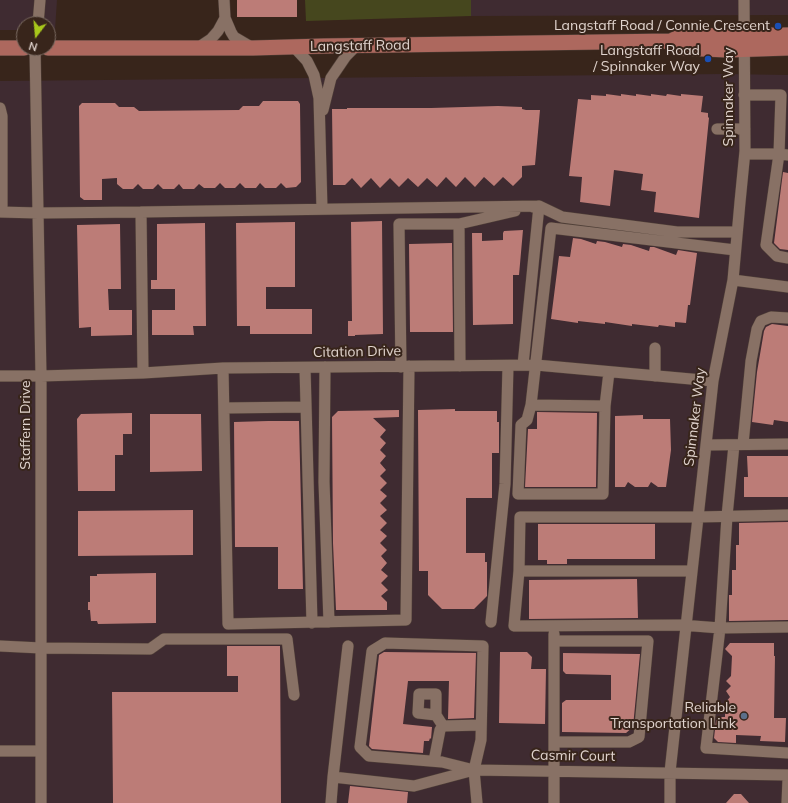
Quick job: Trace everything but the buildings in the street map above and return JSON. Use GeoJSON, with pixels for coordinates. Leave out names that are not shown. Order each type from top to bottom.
{"type":"FeatureCollection","features":[{"type":"Feature","properties":{"kind":"main road","name":"Langstaff Road"},"geometry":{"type":"LineString","coordinates":[[744,42],[788,35]]}},
{"type":"Feature","properties":{"kind":"main road","name":"Langstaff Road"},"geometry":{"type":"LineString","coordinates":[[56,48],[253,48],[671,42],[681,36],[788,48]]}},
{"type":"Feature","properties":{"kind":"main road"},"geometry":{"type":"LineString","coordinates":[[0,48],[16,48]]}},
{"type":"Feature","properties":{"kind":"street"},"geometry":{"type":"LineString","coordinates":[[39,16],[40,0]]}},
{"type":"Feature","properties":{"kind":"street"},"geometry":{"type":"LineString","coordinates":[[224,0],[225,18],[234,37],[243,44],[253,48]]}},
{"type":"Feature","properties":{"kind":"street","name":"Spinnaker Way"},"geometry":{"type":"LineString","coordinates":[[670,803],[670,772],[713,381],[732,280],[737,232],[745,129],[744,0]]}},
{"type":"Feature","properties":{"kind":"street"},"geometry":{"type":"LineString","coordinates":[[199,47],[213,36],[225,18]]}},
{"type":"Feature","properties":{"kind":"street"},"geometry":{"type":"LineString","coordinates":[[321,123],[331,78],[346,56],[357,46]]}},
{"type":"Feature","properties":{"kind":"street"},"geometry":{"type":"LineString","coordinates":[[294,47],[307,61],[314,75],[319,98],[321,123],[322,209]]}},
{"type":"Feature","properties":{"kind":"street","name":"Staffern Drive"},"geometry":{"type":"LineString","coordinates":[[35,56],[41,376],[41,803]]}},
{"type":"Feature","properties":{"kind":"street"},"geometry":{"type":"LineString","coordinates":[[744,95],[785,91],[784,154],[766,245],[777,256],[788,258]]}},
{"type":"Feature","properties":{"kind":"street"},"geometry":{"type":"LineString","coordinates":[[0,108],[2,116],[1,212],[141,212],[539,206],[562,217],[677,232],[737,232]]}},
{"type":"Feature","properties":{"kind":"street"},"geometry":{"type":"LineString","coordinates":[[717,130],[745,129]]}},
{"type":"Feature","properties":{"kind":"street"},"geometry":{"type":"LineString","coordinates":[[744,154],[784,154]]}},
{"type":"Feature","properties":{"kind":"street"},"geometry":{"type":"LineString","coordinates":[[223,368],[228,624],[406,620],[405,366],[399,224],[458,224],[539,206]]}},
{"type":"Feature","properties":{"kind":"street"},"geometry":{"type":"LineString","coordinates":[[523,365],[539,206]]}},
{"type":"Feature","properties":{"kind":"street"},"geometry":{"type":"LineString","coordinates":[[141,212],[143,373]]}},
{"type":"Feature","properties":{"kind":"street"},"geometry":{"type":"LineString","coordinates":[[458,224],[460,366]]}},
{"type":"Feature","properties":{"kind":"street"},"geometry":{"type":"LineString","coordinates":[[609,372],[605,406],[603,494],[518,494],[521,425],[527,420],[531,405],[551,228],[735,250]]}},
{"type":"Feature","properties":{"kind":"street"},"geometry":{"type":"LineString","coordinates":[[732,280],[788,287]]}},
{"type":"Feature","properties":{"kind":"street"},"geometry":{"type":"LineString","coordinates":[[788,318],[771,317],[761,321],[757,329],[727,516],[720,628],[706,748],[788,753]]}},
{"type":"Feature","properties":{"kind":"street"},"geometry":{"type":"LineString","coordinates":[[655,348],[655,376]]}},
{"type":"Feature","properties":{"kind":"street","name":"Citation Drive"},"geometry":{"type":"LineString","coordinates":[[0,376],[143,373],[223,368],[536,365],[713,381]]}},
{"type":"Feature","properties":{"kind":"street"},"geometry":{"type":"LineString","coordinates":[[491,622],[505,484],[508,366]]}},
{"type":"Feature","properties":{"kind":"street"},"geometry":{"type":"LineString","coordinates":[[325,367],[324,482],[329,622]]}},
{"type":"Feature","properties":{"kind":"street"},"geometry":{"type":"LineString","coordinates":[[305,368],[312,623]]}},
{"type":"Feature","properties":{"kind":"street"},"geometry":{"type":"LineString","coordinates":[[531,405],[605,406]]}},
{"type":"Feature","properties":{"kind":"street"},"geometry":{"type":"LineString","coordinates":[[224,408],[306,407]]}},
{"type":"Feature","properties":{"kind":"street"},"geometry":{"type":"LineString","coordinates":[[706,445],[788,444]]}},
{"type":"Feature","properties":{"kind":"street"},"geometry":{"type":"LineString","coordinates":[[788,515],[698,517],[520,517],[519,571],[514,626],[686,626],[720,628],[788,627]]}},
{"type":"Feature","properties":{"kind":"street"},"geometry":{"type":"LineString","coordinates":[[519,571],[692,571]]}},
{"type":"Feature","properties":{"kind":"street"},"geometry":{"type":"LineString","coordinates":[[554,626],[554,803]]}},
{"type":"Feature","properties":{"kind":"street"},"geometry":{"type":"LineString","coordinates":[[0,646],[150,649],[164,639],[287,639],[294,695]]}},
{"type":"Feature","properties":{"kind":"street"},"geometry":{"type":"LineString","coordinates":[[554,641],[648,641],[639,737],[629,742],[554,742]]}},
{"type":"Feature","properties":{"kind":"street"},"geometry":{"type":"LineString","coordinates":[[474,770],[434,761],[368,756],[360,747],[372,651],[385,643],[483,646],[481,740],[474,770],[477,803]]}},
{"type":"Feature","properties":{"kind":"street"},"geometry":{"type":"LineString","coordinates":[[331,803],[348,646]]}},
{"type":"Feature","properties":{"kind":"street"},"geometry":{"type":"LineString","coordinates":[[436,715],[443,726]]}},
{"type":"Feature","properties":{"kind":"street"},"geometry":{"type":"LineString","coordinates":[[443,726],[481,725]]}},
{"type":"Feature","properties":{"kind":"street"},"geometry":{"type":"LineString","coordinates":[[434,761],[440,730],[443,726]]}},
{"type":"Feature","properties":{"kind":"street"},"geometry":{"type":"LineString","coordinates":[[0,751],[41,751]]}},
{"type":"Feature","properties":{"kind":"street"},"geometry":{"type":"LineString","coordinates":[[333,777],[414,786],[474,770]]}},
{"type":"Feature","properties":{"kind":"street","name":"Casmir Court"},"geometry":{"type":"LineString","coordinates":[[474,770],[788,775]]}},
{"type":"Feature","properties":{"kind":"street"},"geometry":{"type":"LineString","coordinates":[[787,803],[788,780]]}},
{"type":"Feature","properties":{"kind":"shaded area"},"geometry":{"type":"Polygon","coordinates":[[[0,0],[57,0],[56,16],[16,16],[16,30],[0,30],[0,0]]]}},
{"type":"Feature","properties":{"kind":"shaded area"},"geometry":{"type":"Polygon","coordinates":[[[305,0],[471,0],[471,16],[306,21],[305,0]]]}},
{"type":"Feature","properties":{"kind":"shaded area"},"geometry":{"type":"Polygon","coordinates":[[[471,0],[788,0],[788,15],[471,16],[471,0]]]}},
{"type":"Feature","properties":{"kind":"shaded area"},"geometry":{"type":"Polygon","coordinates":[[[725,74],[788,75],[788,803],[0,803],[0,81],[725,74]]]}},
{"type":"Feature","properties":{"kind":"place","name":"Langstaff Road / Connie Crescent"},"geometry":{"type":"Point","coordinates":[778,26]}},
{"type":"Feature","properties":{"kind":"place","name":"Langstaff Road / Spinnaker Way"},"geometry":{"type":"Point","coordinates":[708,59]}},
{"type":"Feature","properties":{"kind":"place","name":"Reliable Transportation Link"},"geometry":{"type":"Point","coordinates":[744,716]}}]}
